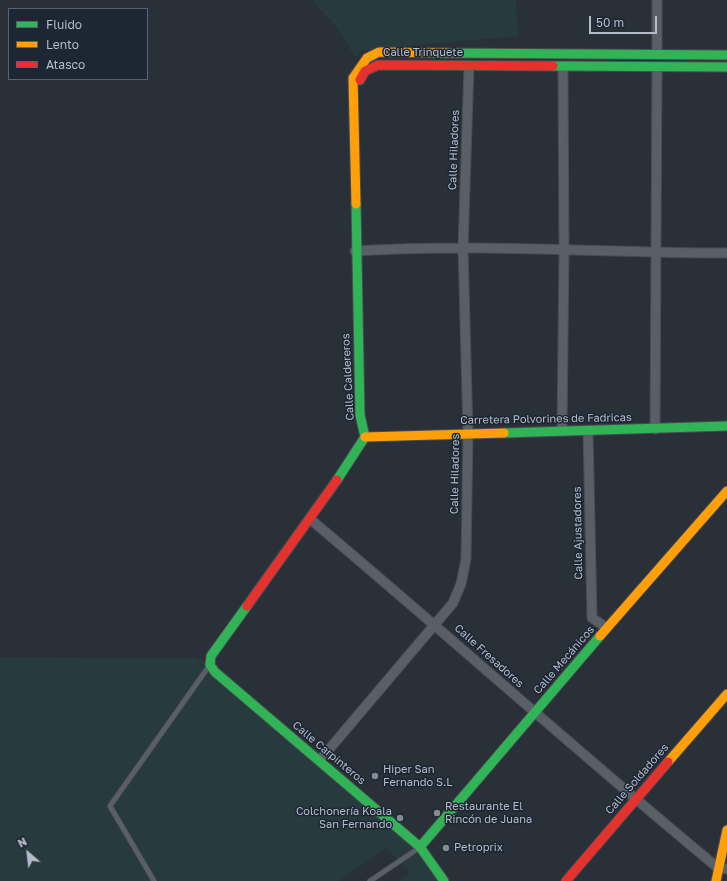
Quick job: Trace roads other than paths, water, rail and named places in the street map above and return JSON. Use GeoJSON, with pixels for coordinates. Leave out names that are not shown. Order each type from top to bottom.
{"type":"FeatureCollection","features":[{"type":"Feature","properties":{"kind":"street"},"geometry":{"type":"LineString","coordinates":[[657,0],[657,54]]}},
{"type":"Feature","properties":{"kind":"street","name":"Calle Trinquete"},"geometry":{"type":"LineString","coordinates":[[355,85],[353,78],[360,66],[367,58],[379,52],[727,55]]}},
{"type":"Feature","properties":{"kind":"street","name":"Calle Trinquete"},"geometry":{"type":"LineString","coordinates":[[355,85],[366,71],[378,65],[562,67],[727,66]]}},
{"type":"Feature","properties":{"kind":"street","name":"Calle Hiladores"},"geometry":{"type":"LineString","coordinates":[[320,760],[453,602],[462,584],[466,559],[468,433],[463,248],[469,66]]}},
{"type":"Feature","properties":{"kind":"street"},"geometry":{"type":"LineString","coordinates":[[562,67],[564,251],[562,431]]}},
{"type":"Feature","properties":{"kind":"street"},"geometry":{"type":"LineString","coordinates":[[655,429],[657,67]]}},
{"type":"Feature","properties":{"kind":"street","name":"Calle Caldereros"},"geometry":{"type":"LineString","coordinates":[[355,85],[355,251],[360,417],[365,437]]}},
{"type":"Feature","properties":{"kind":"street"},"geometry":{"type":"LineString","coordinates":[[355,251],[412,247],[657,253],[727,253]]}},
{"type":"Feature","properties":{"kind":"street","name":"Carretera Polvorines de Fadricas"},"geometry":{"type":"LineString","coordinates":[[365,437],[727,426]]}},
{"type":"Feature","properties":{"kind":"street","name":"Calle Ajustadores"},"geometry":{"type":"LineString","coordinates":[[588,431],[592,618],[607,628]]}},
{"type":"Feature","properties":{"kind":"street"},"geometry":{"type":"LineString","coordinates":[[210,665],[211,656],[310,519],[360,447],[365,437]]}},
{"type":"Feature","properties":{"kind":"street","name":"Calle Mecánicos"},"geometry":{"type":"LineString","coordinates":[[420,847],[607,628],[727,491]]}},
{"type":"Feature","properties":{"kind":"street","name":"Calle Fresadores"},"geometry":{"type":"LineString","coordinates":[[310,519],[435,624],[534,713],[635,799],[722,868]]}},
{"type":"Feature","properties":{"kind":"street","name":"Calle Carpinteros"},"geometry":{"type":"LineString","coordinates":[[210,665],[215,672],[320,760],[420,847],[444,881]]}},
{"type":"Feature","properties":{"kind":"street","name":"Calle Soldadores"},"geometry":{"type":"LineString","coordinates":[[566,881],[635,799],[727,694]]}},
{"type":"Feature","properties":{"kind":"street"},"geometry":{"type":"LineString","coordinates":[[716,881],[722,868],[727,830]]}},
{"type":"Feature","properties":{"kind":"lane"},"geometry":{"type":"LineString","coordinates":[[154,881],[110,806],[210,665]]}},
{"type":"Feature","properties":{"kind":"lane"},"geometry":{"type":"LineString","coordinates":[[370,881],[420,847]]}},
{"type":"Feature","properties":{"kind":"place","name":"Hiper San Fernando S.L"},"geometry":{"type":"Point","coordinates":[375,776]}},
{"type":"Feature","properties":{"kind":"place","name":"Restaurante El Rincón de Juana"},"geometry":{"type":"Point","coordinates":[437,813]}},
{"type":"Feature","properties":{"kind":"place","name":"Colchonería Koala San Fernando"},"geometry":{"type":"Point","coordinates":[400,818]}},
{"type":"Feature","properties":{"kind":"place","name":"Petroprix"},"geometry":{"type":"Point","coordinates":[446,848]}}]}
